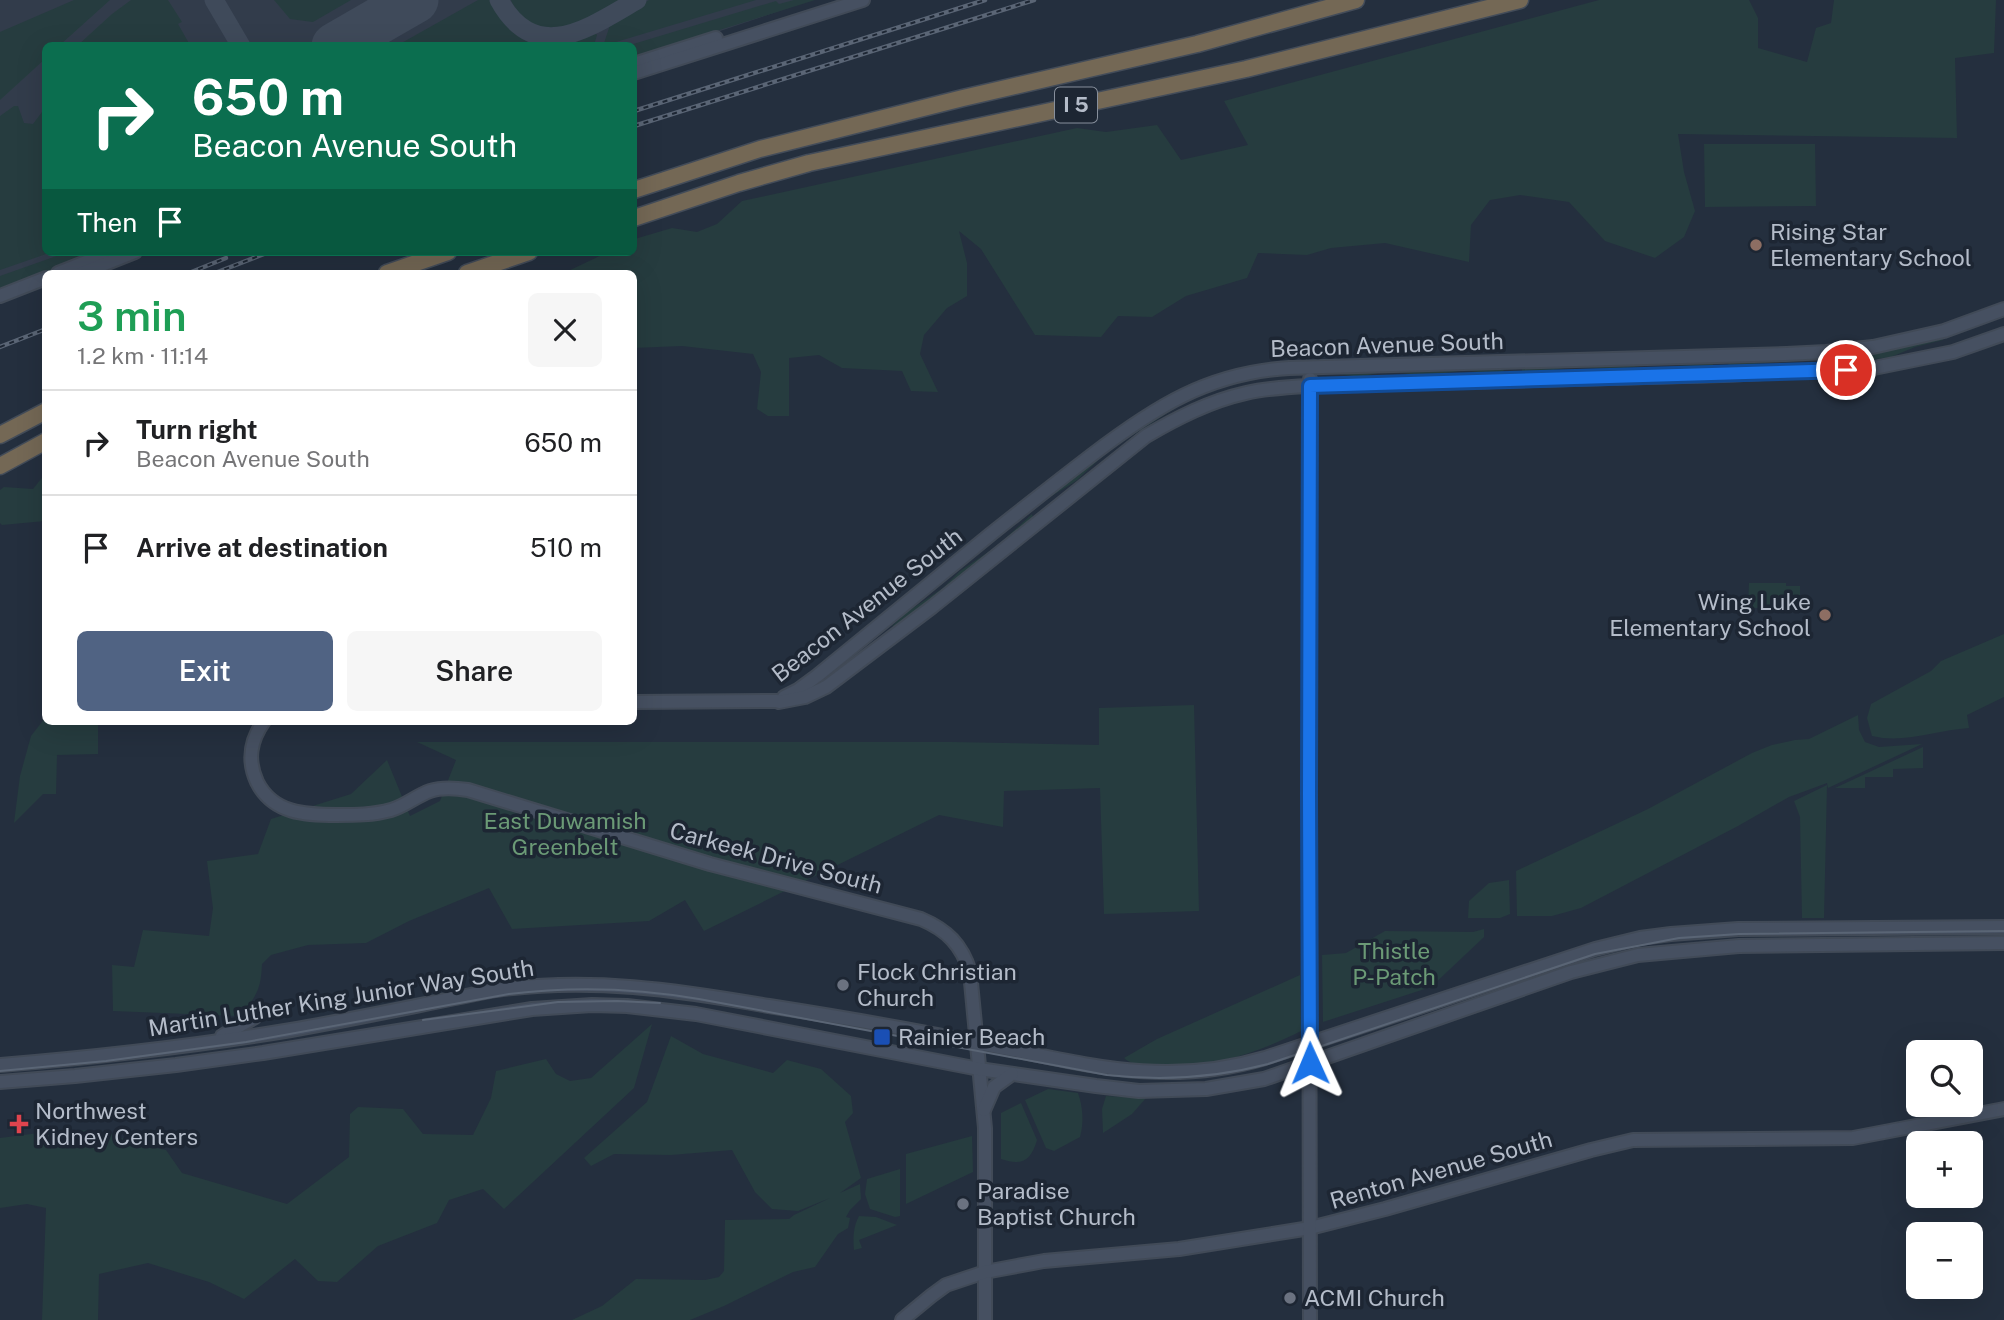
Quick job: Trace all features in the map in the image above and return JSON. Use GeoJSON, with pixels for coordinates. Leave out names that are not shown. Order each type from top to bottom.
{"type":"FeatureCollection","features":[{"type":"Feature","properties":{"kind":"highway","name":"I 5"},"geometry":{"type":"LineString","coordinates":[[637,189],[760,149],[963,98],[1197,44],[1356,0]]}},
{"type":"Feature","properties":{"kind":"highway","name":"I 5"},"geometry":{"type":"LineString","coordinates":[[637,217],[809,163],[1245,69],[1520,0]]}},
{"type":"Feature","properties":{"kind":"highway"},"geometry":{"type":"LineString","coordinates":[[396,270],[436,256]]}},
{"type":"Feature","properties":{"kind":"highway"},"geometry":{"type":"LineString","coordinates":[[476,270],[517,256]]}},
{"type":"Feature","properties":{"kind":"highway"},"geometry":{"type":"LineString","coordinates":[[0,435],[42,413]]}},
{"type":"Feature","properties":{"kind":"highway"},"geometry":{"type":"LineString","coordinates":[[0,466],[42,444]]}},
{"type":"Feature","properties":{"kind":"main road"},"geometry":{"type":"LineString","coordinates":[[637,63],[837,0]]}},
{"type":"Feature","properties":{"kind":"main road"},"geometry":{"type":"LineString","coordinates":[[637,72],[863,0]]}},
{"type":"Feature","properties":{"kind":"main road"},"geometry":{"type":"LineString","coordinates":[[66,270],[101,256]]}},
{"type":"Feature","properties":{"kind":"main road"},"geometry":{"type":"LineString","coordinates":[[90,270],[125,256]]}},
{"type":"Feature","properties":{"kind":"main road"},"geometry":{"type":"LineString","coordinates":[[0,296],[42,280]]}},
{"type":"Feature","properties":{"kind":"main road"},"geometry":{"type":"LineString","coordinates":[[0,305],[42,289]]}},
{"type":"Feature","properties":{"kind":"main road","name":"Beacon Avenue South"},"geometry":{"type":"LineString","coordinates":[[777,701],[817,676],[1032,500],[1139,419],[1165,404],[1211,384],[1265,371],[1310,367],[1826,352],[1873,347],[1944,331],[2004,309]]}},
{"type":"Feature","properties":{"kind":"main road","name":"Beacon Avenue South"},"geometry":{"type":"LineString","coordinates":[[777,701],[805,697],[826,687],[932,607],[1146,436],[1175,419],[1232,397],[1260,390],[1310,386],[1874,368],[1953,352],[2004,334]]}},
{"type":"Feature","properties":{"kind":"main road"},"geometry":{"type":"LineString","coordinates":[[1310,367],[1310,1320]]}},
{"type":"Feature","properties":{"kind":"main road"},"geometry":{"type":"LineString","coordinates":[[637,702],[777,701]]}},
{"type":"Feature","properties":{"kind":"main road","name":"Carkeek Drive South"},"geometry":{"type":"LineString","coordinates":[[262,725],[251,749],[253,770],[267,796],[290,811],[361,815],[401,807],[436,789],[468,790],[710,864],[936,925],[949,935],[965,957],[970,972],[977,1042]]}},
{"type":"Feature","properties":{"kind":"main road","name":"Martin Luther King Junior Way South"},"geometry":{"type":"LineString","coordinates":[[0,1065],[108,1056],[335,1022],[507,989],[582,984],[681,991],[977,1042],[1095,1067],[1166,1074],[1243,1064],[1595,948],[1640,938],[1738,929],[2004,927]]}},
{"type":"Feature","properties":{"kind":"main road","name":"Martin Luther King Junior Way South"},"geometry":{"type":"LineString","coordinates":[[0,1082],[176,1065],[518,1011],[592,1005],[696,1014],[1012,1074],[1139,1091],[1206,1089],[1246,1084],[1539,982],[1638,955],[1739,946],[2004,943]]}},
{"type":"Feature","properties":{"kind":"main road"},"geometry":{"type":"LineString","coordinates":[[213,1041],[255,1017]]}},
{"type":"Feature","properties":{"kind":"main road"},"geometry":{"type":"LineString","coordinates":[[977,1042],[984,1110],[985,1320]]}},
{"type":"Feature","properties":{"kind":"main road"},"geometry":{"type":"LineString","coordinates":[[984,1110],[994,1087],[1012,1074]]}},
{"type":"Feature","properties":{"kind":"main road","name":"Renton Avenue South"},"geometry":{"type":"LineString","coordinates":[[902,1320],[946,1285],[985,1272],[1045,1261],[1179,1249],[1310,1228],[1633,1140],[1853,1138],[2004,1109]]}},
{"type":"Feature","properties":{"kind":"shaded area"},"geometry":{"type":"Polygon","coordinates":[[[0,0],[812,0],[637,59],[637,42],[42,42],[42,256],[85,256],[0,287],[0,0]]]}},
{"type":"Feature","properties":{"kind":"green space"},"geometry":{"type":"Polygon","coordinates":[[[74,0],[110,0],[63,42],[42,42],[42,62],[0,100],[0,32],[74,0]]]}},
{"type":"Feature","properties":{"kind":"green space"},"geometry":{"type":"Polygon","coordinates":[[[131,0],[168,0],[182,22],[178,24],[188,42],[81,42],[131,0]]]}},
{"type":"Feature","properties":{"kind":"green space"},"geometry":{"type":"Polygon","coordinates":[[[274,0],[351,0],[313,22],[290,19],[274,0]]]}},
{"type":"Feature","properties":{"kind":"green space"},"geometry":{"type":"Polygon","coordinates":[[[478,0],[492,0],[512,26],[536,39],[564,41],[594,31],[597,35],[595,42],[403,42],[478,0]]]}},
{"type":"Feature","properties":{"kind":"green space"},"geometry":{"type":"Polygon","coordinates":[[[511,0],[624,0],[577,26],[552,31],[527,22],[517,12],[511,0]]]}},
{"type":"Feature","properties":{"kind":"green space"},"geometry":{"type":"Polygon","coordinates":[[[649,0],[756,0],[616,42],[604,42],[611,22],[649,0]]]}},
{"type":"Feature","properties":{"kind":"green space"},"geometry":{"type":"Polygon","coordinates":[[[794,0],[815,0],[637,56],[637,43],[776,1],[779,4],[794,0]]]}},
{"type":"Feature","properties":{"kind":"green space"},"geometry":{"type":"Polygon","coordinates":[[[1599,0],[1749,0],[1758,18],[1758,48],[1807,62],[1816,28],[1831,23],[1834,0],[1996,0],[1994,53],[1955,58],[1957,138],[1678,134],[1684,172],[1695,211],[1684,237],[1655,258],[1605,241],[1569,202],[1520,195],[1490,200],[1471,225],[1469,262],[1385,243],[1331,248],[1307,255],[1258,253],[1247,278],[1186,296],[1152,317],[1118,316],[1101,337],[1035,335],[981,249],[959,231],[967,263],[967,296],[947,308],[924,335],[920,354],[938,392],[911,391],[902,371],[842,368],[819,355],[789,358],[789,416],[768,416],[757,409],[761,372],[753,354],[682,346],[637,348],[637,270],[570,270],[600,256],[637,256],[638,238],[672,228],[697,232],[717,224],[742,201],[1077,128],[1106,132],[1157,125],[1181,160],[1248,145],[1224,101],[1599,0]]]}},
{"type":"Feature","properties":{"kind":"green space"},"geometry":{"type":"Polygon","coordinates":[[[18,106],[24,123],[33,124],[42,112],[42,255],[0,270],[0,116],[18,106]]]}},
{"type":"Feature","properties":{"kind":"green space"},"geometry":{"type":"Polygon","coordinates":[[[1704,144],[1815,144],[1816,206],[1705,207],[1704,144]]]}},
{"type":"Feature","properties":{"kind":"green space"},"geometry":{"type":"Polygon","coordinates":[[[57,256],[90,256],[54,270],[42,270],[42,275],[0,291],[0,276],[57,256]]]}},
{"type":"Feature","properties":{"kind":"green space"},"geometry":{"type":"Polygon","coordinates":[[[1943,337],[1943,340],[1891,357],[1868,360],[1868,353],[1943,337]]]}},
{"type":"Feature","properties":{"kind":"green space"},"geometry":{"type":"Polygon","coordinates":[[[1863,353],[1866,360],[1795,360],[1728,365],[1729,361],[1863,353]]]}},
{"type":"Feature","properties":{"kind":"green space"},"geometry":{"type":"Polygon","coordinates":[[[1713,360],[1713,367],[1656,364],[1618,369],[1570,367],[1543,372],[1522,372],[1522,365],[1713,360]]]}},
{"type":"Feature","properties":{"kind":"green space"},"geometry":{"type":"Polygon","coordinates":[[[1503,366],[1504,373],[1465,370],[1418,375],[1386,371],[1360,377],[1320,373],[1503,366]]]}},
{"type":"Feature","properties":{"kind":"green space"},"geometry":{"type":"Polygon","coordinates":[[[1188,400],[1109,450],[1076,481],[1042,502],[1146,420],[1188,400]]]}},
{"type":"Feature","properties":{"kind":"green space"},"geometry":{"type":"Polygon","coordinates":[[[42,478],[42,521],[2,525],[0,490],[4,487],[33,489],[42,478]]]}},
{"type":"Feature","properties":{"kind":"green space"},"geometry":{"type":"Polygon","coordinates":[[[1032,514],[1034,521],[898,628],[892,626],[907,612],[943,588],[960,571],[997,546],[1032,514]]]}},
{"type":"Feature","properties":{"kind":"green space"},"geometry":{"type":"Polygon","coordinates":[[[1749,583],[1786,583],[1786,586],[1800,586],[1800,608],[1748,608],[1749,583]]]}},
{"type":"Feature","properties":{"kind":"green space"},"geometry":{"type":"Polygon","coordinates":[[[2004,634],[2004,697],[1967,715],[1969,728],[1908,738],[1872,736],[1867,718],[1871,704],[1931,671],[1941,661],[2004,634]]]}},
{"type":"Feature","properties":{"kind":"green space","name":"East Duwamish Greenbelt"},"geometry":{"type":"Polygon","coordinates":[[[1194,705],[1199,911],[1104,914],[1100,788],[1004,791],[1003,827],[939,815],[704,931],[685,900],[649,921],[512,929],[489,888],[409,921],[366,943],[308,945],[271,955],[262,964],[256,993],[237,1016],[113,1011],[112,965],[134,967],[143,930],[209,936],[213,908],[207,861],[258,854],[271,819],[351,794],[387,760],[410,816],[440,801],[456,760],[417,742],[952,742],[1099,745],[1099,708],[1194,705]]]}},
{"type":"Feature","properties":{"kind":"green space"},"geometry":{"type":"Polygon","coordinates":[[[1858,715],[1859,730],[1865,742],[1879,747],[1922,744],[1828,788],[1827,783],[1789,797],[1581,908],[1552,916],[1517,916],[1516,871],[1648,809],[1752,753],[1772,745],[1809,739],[1858,715]]]}},
{"type":"Feature","properties":{"kind":"green space"},"geometry":{"type":"Polygon","coordinates":[[[42,722],[42,725],[98,725],[98,754],[57,755],[56,794],[43,794],[14,823],[20,776],[31,736],[42,722]]]}},
{"type":"Feature","properties":{"kind":"green space"},"geometry":{"type":"Polygon","coordinates":[[[1923,747],[1923,768],[1893,769],[1893,777],[1865,777],[1865,788],[1835,788],[1923,747]]]}},
{"type":"Feature","properties":{"kind":"green space"},"geometry":{"type":"Polygon","coordinates":[[[1827,785],[1824,918],[1802,918],[1800,817],[1794,801],[1827,785]]]}},
{"type":"Feature","properties":{"kind":"green space"},"geometry":{"type":"Polygon","coordinates":[[[1509,880],[1510,914],[1500,918],[1468,918],[1469,901],[1489,883],[1509,880]]]}},
{"type":"Feature","properties":{"kind":"green space","name":"Thistle P-Patch"},"geometry":{"type":"Polygon","coordinates":[[[1484,929],[1484,937],[1431,987],[1323,1022],[1322,955],[1346,953],[1385,931],[1473,932],[1484,929]]]}},
{"type":"Feature","properties":{"kind":"green space"},"geometry":{"type":"Polygon","coordinates":[[[1300,975],[1301,1031],[1283,1040],[1248,1054],[1213,1062],[1142,1065],[1124,1058],[1157,1039],[1300,975]]]}},
{"type":"Feature","properties":{"kind":"green space"},"geometry":{"type":"Polygon","coordinates":[[[652,1024],[634,1088],[504,1209],[483,1189],[449,1200],[437,1223],[378,1246],[337,1282],[318,1281],[295,1259],[244,1299],[209,1282],[148,1263],[99,1274],[98,1320],[42,1320],[46,1208],[27,1204],[0,1208],[0,1138],[86,1130],[111,1133],[133,1143],[166,1150],[182,1173],[287,1204],[349,1157],[350,1114],[358,1107],[403,1109],[423,1134],[473,1135],[491,1098],[496,1071],[546,1059],[556,1074],[570,1081],[591,1078],[652,1024]]]}},
{"type":"Feature","properties":{"kind":"green space"},"geometry":{"type":"Polygon","coordinates":[[[671,1036],[703,1054],[773,1073],[787,1060],[821,1069],[851,1096],[853,1113],[845,1122],[861,1178],[840,1193],[860,1184],[861,1199],[846,1217],[850,1218],[848,1228],[838,1234],[815,1267],[793,1272],[724,1306],[690,1320],[572,1320],[602,1306],[636,1279],[705,1280],[719,1277],[724,1271],[725,1220],[789,1219],[830,1198],[798,1211],[772,1209],[755,1192],[732,1150],[671,1155],[614,1154],[591,1166],[584,1158],[647,1102],[671,1036]]]}},
{"type":"Feature","properties":{"kind":"green space"},"geometry":{"type":"Polygon","coordinates":[[[1048,1089],[1078,1093],[1082,1109],[1080,1137],[1054,1151],[1046,1148],[1025,1100],[1048,1089]]]}},
{"type":"Feature","properties":{"kind":"green space"},"geometry":{"type":"Polygon","coordinates":[[[1106,1096],[1146,1098],[1132,1114],[1103,1133],[1102,1109],[1106,1096]]]}},
{"type":"Feature","properties":{"kind":"green space"},"geometry":{"type":"Polygon","coordinates":[[[1021,1103],[1037,1140],[1035,1147],[1029,1157],[1020,1162],[1001,1159],[1001,1113],[1021,1103]]]}},
{"type":"Feature","properties":{"kind":"green space"},"geometry":{"type":"Polygon","coordinates":[[[972,1136],[973,1172],[906,1204],[906,1154],[972,1136]]]}},
{"type":"Feature","properties":{"kind":"green space"},"geometry":{"type":"Polygon","coordinates":[[[900,1169],[900,1216],[895,1217],[870,1209],[865,1194],[867,1179],[900,1169]]]}},
{"type":"Feature","properties":{"kind":"green space"},"geometry":{"type":"Polygon","coordinates":[[[859,1216],[876,1217],[897,1225],[859,1240],[862,1248],[854,1250],[854,1233],[859,1216]]]}},
{"type":"Feature","properties":{"kind":"taxiway"},"geometry":{"type":"LineString","coordinates":[[214,0],[239,42]]}},
{"type":"Feature","properties":{"kind":"taxiway"},"geometry":{"type":"LineString","coordinates":[[499,0],[514,20],[530,32],[547,37],[582,30],[637,0]]}},
{"type":"Feature","properties":{"kind":"runway"},"geometry":{"type":"LineString","coordinates":[[342,42],[415,0]]}},
{"type":"Feature","properties":{"kind":"tram line"},"geometry":{"type":"LineString","coordinates":[[0,1071],[106,1061],[246,1042],[509,994],[581,989],[652,992],[699,999],[1107,1075],[1188,1077],[1268,1064],[1595,954],[1679,938],[1739,934],[2004,931]]}},
{"type":"Feature","properties":{"kind":"tram line"},"geometry":{"type":"LineString","coordinates":[[423,1020],[558,1002],[660,1003]]}},
{"type":"Feature","properties":{"kind":"railway"},"geometry":{"type":"LineString","coordinates":[[637,110],[985,0]]}},
{"type":"Feature","properties":{"kind":"railway"},"geometry":{"type":"LineString","coordinates":[[637,125],[1034,0]]}},
{"type":"Feature","properties":{"kind":"railway"},"geometry":{"type":"LineString","coordinates":[[223,270],[259,256]]}},
{"type":"Feature","properties":{"kind":"railway"},"geometry":{"type":"LineString","coordinates":[[196,270],[226,258]]}},
{"type":"Feature","properties":{"kind":"railway"},"geometry":{"type":"LineString","coordinates":[[0,347],[42,331]]}},
{"type":"Feature","properties":{"kind":"place","name":"Rising Star Elementary School"},"geometry":{"type":"Point","coordinates":[1756,245]}},
{"type":"Feature","properties":{"kind":"place","name":"Wing Luke Elementary School"},"geometry":{"type":"Point","coordinates":[1825,615]}},
{"type":"Feature","properties":{"kind":"place","name":"Flock Christian Church"},"geometry":{"type":"Point","coordinates":[843,985]}},
{"type":"Feature","properties":{"kind":"place","name":"Rainier Beach"},"geometry":{"type":"Point","coordinates":[882,1037]}},
{"type":"Feature","properties":{"kind":"place","name":"Northwest Kidney Centers"},"geometry":{"type":"Point","coordinates":[19,1124]}},
{"type":"Feature","properties":{"kind":"place","name":"Paradise Baptist Church"},"geometry":{"type":"Point","coordinates":[963,1204]}},
{"type":"Feature","properties":{"kind":"place","name":"ACMI Church"},"geometry":{"type":"Point","coordinates":[1290,1298]}},
{"type":"Feature","properties":{"kind":"route"},"geometry":{"type":"LineString","coordinates":[[1310,1063],[1310,386],[1846,370]]}}]}
